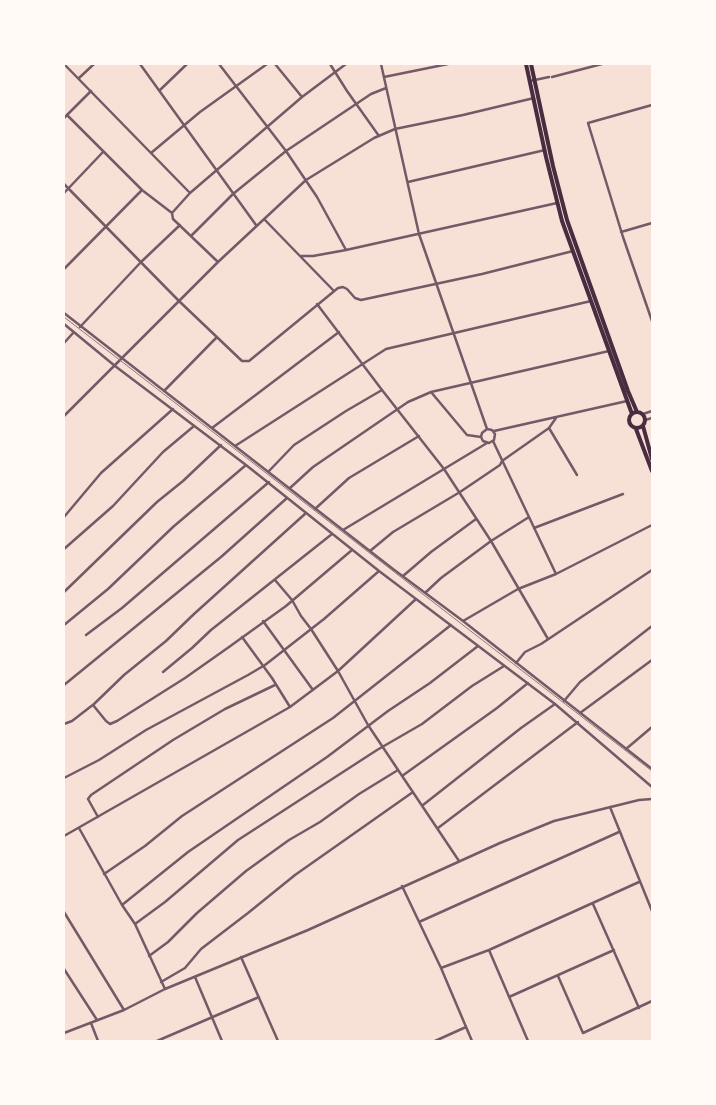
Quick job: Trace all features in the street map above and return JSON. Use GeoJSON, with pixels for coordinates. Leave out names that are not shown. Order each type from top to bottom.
{"type":"FeatureCollection","features":[{"type":"Feature","properties":{"kind":"highway"},"geometry":{"type":"LineString","coordinates":[[526,64],[532,80],[567,220],[628,391],[634,413]]}},
{"type":"Feature","properties":{"kind":"highway"},"geometry":{"type":"LineString","coordinates":[[531,64],[534,98],[557,203],[627,401],[634,413]]}},
{"type":"Feature","properties":{"kind":"highway"},"geometry":{"type":"LineString","coordinates":[[634,413],[643,414],[645,420],[643,426],[652,459]]}},
{"type":"Feature","properties":{"kind":"highway"},"geometry":{"type":"LineString","coordinates":[[634,413],[629,418],[629,423],[636,428],[652,471]]}},
{"type":"Feature","properties":{"kind":"highway"},"geometry":{"type":"LineString","coordinates":[[636,428],[643,426]]}},
{"type":"Feature","properties":{"kind":"street"},"geometry":{"type":"LineString","coordinates":[[64,64],[190,193]]}},
{"type":"Feature","properties":{"kind":"street"},"geometry":{"type":"LineString","coordinates":[[79,78],[94,64]]}},
{"type":"Feature","properties":{"kind":"street"},"geometry":{"type":"LineString","coordinates":[[140,64],[256,225]]}},
{"type":"Feature","properties":{"kind":"street"},"geometry":{"type":"LineString","coordinates":[[160,90],[187,64]]}},
{"type":"Feature","properties":{"kind":"street"},"geometry":{"type":"LineString","coordinates":[[219,64],[269,126],[306,180],[346,250]]}},
{"type":"Feature","properties":{"kind":"street"},"geometry":{"type":"LineString","coordinates":[[151,154],[185,125],[267,64]]}},
{"type":"Feature","properties":{"kind":"street"},"geometry":{"type":"LineString","coordinates":[[276,64],[302,97]]}},
{"type":"Feature","properties":{"kind":"street"},"geometry":{"type":"LineString","coordinates":[[330,64],[379,136]]}},
{"type":"Feature","properties":{"kind":"street"},"geometry":{"type":"LineString","coordinates":[[172,213],[190,193],[302,97],[346,64]]}},
{"type":"Feature","properties":{"kind":"street"},"geometry":{"type":"LineString","coordinates":[[381,64],[419,234],[486,429]]}},
{"type":"Feature","properties":{"kind":"street"},"geometry":{"type":"LineString","coordinates":[[383,77],[448,64]]}},
{"type":"Feature","properties":{"kind":"street"},"geometry":{"type":"LineString","coordinates":[[532,80],[602,64]]}},
{"type":"Feature","properties":{"kind":"street"},"geometry":{"type":"LineString","coordinates":[[191,236],[233,194],[286,151],[371,94],[386,88]]}},
{"type":"Feature","properties":{"kind":"street"},"geometry":{"type":"LineString","coordinates":[[64,118],[91,91]]}},
{"type":"Feature","properties":{"kind":"street"},"geometry":{"type":"LineString","coordinates":[[64,416],[218,262],[306,180],[379,136],[395,129],[534,98]]}},
{"type":"Feature","properties":{"kind":"street"},"geometry":{"type":"LineString","coordinates":[[652,105],[588,123],[621,232],[652,321]]}},
{"type":"Feature","properties":{"kind":"street"},"geometry":{"type":"LineString","coordinates":[[67,115],[142,190],[172,213],[173,219],[218,262]]}},
{"type":"Feature","properties":{"kind":"street"},"geometry":{"type":"LineString","coordinates":[[408,182],[545,150]]}},
{"type":"Feature","properties":{"kind":"street"},"geometry":{"type":"LineString","coordinates":[[64,193],[104,152]]}},
{"type":"Feature","properties":{"kind":"street"},"geometry":{"type":"LineString","coordinates":[[64,184],[216,338],[242,361],[249,361],[333,290],[343,287],[355,298],[361,300],[500,270],[573,251]]}},
{"type":"Feature","properties":{"kind":"street"},"geometry":{"type":"LineString","coordinates":[[64,268],[142,190]]}},
{"type":"Feature","properties":{"kind":"street"},"geometry":{"type":"LineString","coordinates":[[301,256],[313,256],[346,250],[557,203]]}},
{"type":"Feature","properties":{"kind":"street"},"geometry":{"type":"LineString","coordinates":[[264,219],[333,290]]}},
{"type":"Feature","properties":{"kind":"street"},"geometry":{"type":"LineString","coordinates":[[621,232],[652,223]]}},
{"type":"Feature","properties":{"kind":"street"},"geometry":{"type":"LineString","coordinates":[[80,326],[141,262],[180,225]]}},
{"type":"Feature","properties":{"kind":"street"},"geometry":{"type":"LineString","coordinates":[[235,446],[386,349],[591,301]]}},
{"type":"Feature","properties":{"kind":"street"},"geometry":{"type":"LineString","coordinates":[[317,304],[460,492],[548,639]]}},
{"type":"Feature","properties":{"kind":"street"},"geometry":{"type":"LineString","coordinates":[[64,313],[652,769]]}},
{"type":"Feature","properties":{"kind":"street"},"geometry":{"type":"LineString","coordinates":[[64,324],[114,366],[222,445],[352,550],[578,722],[652,787]]}},
{"type":"Feature","properties":{"kind":"street"},"geometry":{"type":"LineString","coordinates":[[64,343],[74,332]]}},
{"type":"Feature","properties":{"kind":"street"},"geometry":{"type":"LineString","coordinates":[[212,428],[339,332]]}},
{"type":"Feature","properties":{"kind":"street"},"geometry":{"type":"LineString","coordinates":[[164,391],[216,338]]}},
{"type":"Feature","properties":{"kind":"street"},"geometry":{"type":"LineString","coordinates":[[290,488],[313,466],[408,402],[431,392],[609,351]]}},
{"type":"Feature","properties":{"kind":"street"},"geometry":{"type":"LineString","coordinates":[[268,471],[294,445],[382,390]]}},
{"type":"Feature","properties":{"kind":"street"},"geometry":{"type":"LineString","coordinates":[[431,392],[467,435],[481,437],[488,443]]}},
{"type":"Feature","properties":{"kind":"street"},"geometry":{"type":"LineString","coordinates":[[486,429],[494,431],[627,401]]}},
{"type":"Feature","properties":{"kind":"street"},"geometry":{"type":"LineString","coordinates":[[64,517],[101,473],[173,409]]}},
{"type":"Feature","properties":{"kind":"street"},"geometry":{"type":"LineString","coordinates":[[643,414],[652,411]]}},
{"type":"Feature","properties":{"kind":"street"},"geometry":{"type":"LineString","coordinates":[[370,551],[393,532],[460,492],[500,465],[502,461],[549,428],[556,418]]}},
{"type":"Feature","properties":{"kind":"street"},"geometry":{"type":"LineString","coordinates":[[645,420],[652,418]]}},
{"type":"Feature","properties":{"kind":"street"},"geometry":{"type":"LineString","coordinates":[[64,548],[99,519],[163,452],[194,426]]}},
{"type":"Feature","properties":{"kind":"street"},"geometry":{"type":"LineString","coordinates":[[549,428],[577,475]]}},
{"type":"Feature","properties":{"kind":"street"},"geometry":{"type":"LineString","coordinates":[[481,437],[486,429]]}},
{"type":"Feature","properties":{"kind":"street"},"geometry":{"type":"LineString","coordinates":[[493,442],[496,436],[494,431]]}},
{"type":"Feature","properties":{"kind":"street"},"geometry":{"type":"LineString","coordinates":[[315,509],[349,478],[419,436]]}},
{"type":"Feature","properties":{"kind":"street"},"geometry":{"type":"LineString","coordinates":[[493,442],[556,574]]}},
{"type":"Feature","properties":{"kind":"street"},"geometry":{"type":"LineString","coordinates":[[343,530],[488,443],[493,442]]}},
{"type":"Feature","properties":{"kind":"street"},"geometry":{"type":"LineString","coordinates":[[64,592],[157,502],[222,445]]}},
{"type":"Feature","properties":{"kind":"street"},"geometry":{"type":"LineString","coordinates":[[64,625],[108,589],[172,527],[246,465]]}},
{"type":"Feature","properties":{"kind":"street"},"geometry":{"type":"LineString","coordinates":[[86,635],[122,608],[269,482]]}},
{"type":"Feature","properties":{"kind":"street"},"geometry":{"type":"LineString","coordinates":[[534,528],[622,494]]}},
{"type":"Feature","properties":{"kind":"street"},"geometry":{"type":"LineString","coordinates":[[64,685],[221,557],[287,498]]}},
{"type":"Feature","properties":{"kind":"street"},"geometry":{"type":"LineString","coordinates":[[64,724],[72,721],[93,705],[124,675],[166,641],[306,513]]}},
{"type":"Feature","properties":{"kind":"street"},"geometry":{"type":"LineString","coordinates":[[425,594],[441,578],[460,566],[491,541],[529,517]]}},
{"type":"Feature","properties":{"kind":"street"},"geometry":{"type":"LineString","coordinates":[[403,576],[431,552],[476,519]]}},
{"type":"Feature","properties":{"kind":"street"},"geometry":{"type":"LineString","coordinates":[[463,621],[518,589],[556,574],[652,525]]}},
{"type":"Feature","properties":{"kind":"street"},"geometry":{"type":"LineString","coordinates":[[163,672],[211,630],[332,534]]}},
{"type":"Feature","properties":{"kind":"street"},"geometry":{"type":"LineString","coordinates":[[93,705],[110,724],[116,721],[185,678],[242,637],[292,600],[352,550]]}},
{"type":"Feature","properties":{"kind":"street"},"geometry":{"type":"LineString","coordinates":[[516,663],[525,652],[548,639],[652,570]]}},
{"type":"Feature","properties":{"kind":"street"},"geometry":{"type":"LineString","coordinates":[[64,778],[99,760],[146,730],[248,676],[284,651],[379,571]]}},
{"type":"Feature","properties":{"kind":"street"},"geometry":{"type":"LineString","coordinates":[[275,580],[292,600],[338,671],[368,726],[460,861]]}},
{"type":"Feature","properties":{"kind":"street"},"geometry":{"type":"LineString","coordinates":[[64,836],[290,708],[338,671],[416,599]]}},
{"type":"Feature","properties":{"kind":"street"},"geometry":{"type":"LineString","coordinates":[[263,621],[313,690]]}},
{"type":"Feature","properties":{"kind":"street"},"geometry":{"type":"LineString","coordinates":[[104,874],[182,816],[333,718],[451,625]]}},
{"type":"Feature","properties":{"kind":"street"},"geometry":{"type":"LineString","coordinates":[[564,701],[580,682],[652,626]]}},
{"type":"Feature","properties":{"kind":"street"},"geometry":{"type":"LineString","coordinates":[[242,637],[290,708]]}},
{"type":"Feature","properties":{"kind":"street"},"geometry":{"type":"LineString","coordinates":[[122,905],[188,852],[430,684],[478,646]]}},
{"type":"Feature","properties":{"kind":"street"},"geometry":{"type":"LineString","coordinates":[[580,713],[652,660]]}},
{"type":"Feature","properties":{"kind":"street"},"geometry":{"type":"LineString","coordinates":[[135,924],[165,902],[238,840],[383,746],[422,724],[472,686],[504,666]]}},
{"type":"Feature","properties":{"kind":"street"},"geometry":{"type":"LineString","coordinates":[[402,776],[497,708],[528,683]]}},
{"type":"Feature","properties":{"kind":"street"},"geometry":{"type":"LineString","coordinates":[[98,817],[88,799],[91,794],[173,740],[226,709],[275,685]]}},
{"type":"Feature","properties":{"kind":"street"},"geometry":{"type":"LineString","coordinates":[[423,805],[554,704]]}},
{"type":"Feature","properties":{"kind":"street"},"geometry":{"type":"LineString","coordinates":[[438,828],[578,722]]}},
{"type":"Feature","properties":{"kind":"street"},"geometry":{"type":"LineString","coordinates":[[626,749],[652,727]]}},
{"type":"Feature","properties":{"kind":"street"},"geometry":{"type":"LineString","coordinates":[[149,956],[168,942],[197,913],[246,871],[359,794],[398,770]]}},
{"type":"Feature","properties":{"kind":"street"},"geometry":{"type":"LineString","coordinates":[[162,982],[185,968],[201,950],[295,875],[413,792]]}},
{"type":"Feature","properties":{"kind":"street"},"geometry":{"type":"LineString","coordinates":[[64,1033],[124,1010],[165,989],[315,926],[402,886],[554,821],[639,800],[652,799]]}},
{"type":"Feature","properties":{"kind":"street"},"geometry":{"type":"LineString","coordinates":[[610,807],[652,911]]}},
{"type":"Feature","properties":{"kind":"street"},"geometry":{"type":"LineString","coordinates":[[79,828],[122,905],[135,924],[165,989]]}},
{"type":"Feature","properties":{"kind":"street"},"geometry":{"type":"LineString","coordinates":[[419,922],[619,832]]}},
{"type":"Feature","properties":{"kind":"street"},"geometry":{"type":"LineString","coordinates":[[441,968],[490,950],[640,882]]}},
{"type":"Feature","properties":{"kind":"street"},"geometry":{"type":"LineString","coordinates":[[402,886],[441,968],[472,1041]]}},
{"type":"Feature","properties":{"kind":"street"},"geometry":{"type":"LineString","coordinates":[[593,904],[639,1008]]}},
{"type":"Feature","properties":{"kind":"street"},"geometry":{"type":"LineString","coordinates":[[64,912],[124,1010]]}},
{"type":"Feature","properties":{"kind":"street"},"geometry":{"type":"LineString","coordinates":[[490,950],[528,1041]]}},
{"type":"Feature","properties":{"kind":"street"},"geometry":{"type":"LineString","coordinates":[[509,997],[614,950]]}},
{"type":"Feature","properties":{"kind":"street"},"geometry":{"type":"LineString","coordinates":[[241,957],[278,1041]]}},
{"type":"Feature","properties":{"kind":"street"},"geometry":{"type":"LineString","coordinates":[[64,969],[97,1020]]}},
{"type":"Feature","properties":{"kind":"street"},"geometry":{"type":"LineString","coordinates":[[558,976],[583,1033],[652,1001]]}},
{"type":"Feature","properties":{"kind":"street"},"geometry":{"type":"LineString","coordinates":[[194,977],[222,1041]]}},
{"type":"Feature","properties":{"kind":"street"},"geometry":{"type":"LineString","coordinates":[[157,1041],[259,997]]}},
{"type":"Feature","properties":{"kind":"street"},"geometry":{"type":"LineString","coordinates":[[91,1023],[98,1041]]}},
{"type":"Feature","properties":{"kind":"street"},"geometry":{"type":"LineString","coordinates":[[434,1041],[466,1027]]}},
{"type":"Feature","properties":{"kind":"railway"},"geometry":{"type":"LineString","coordinates":[[64,317],[652,771]]}}]}
